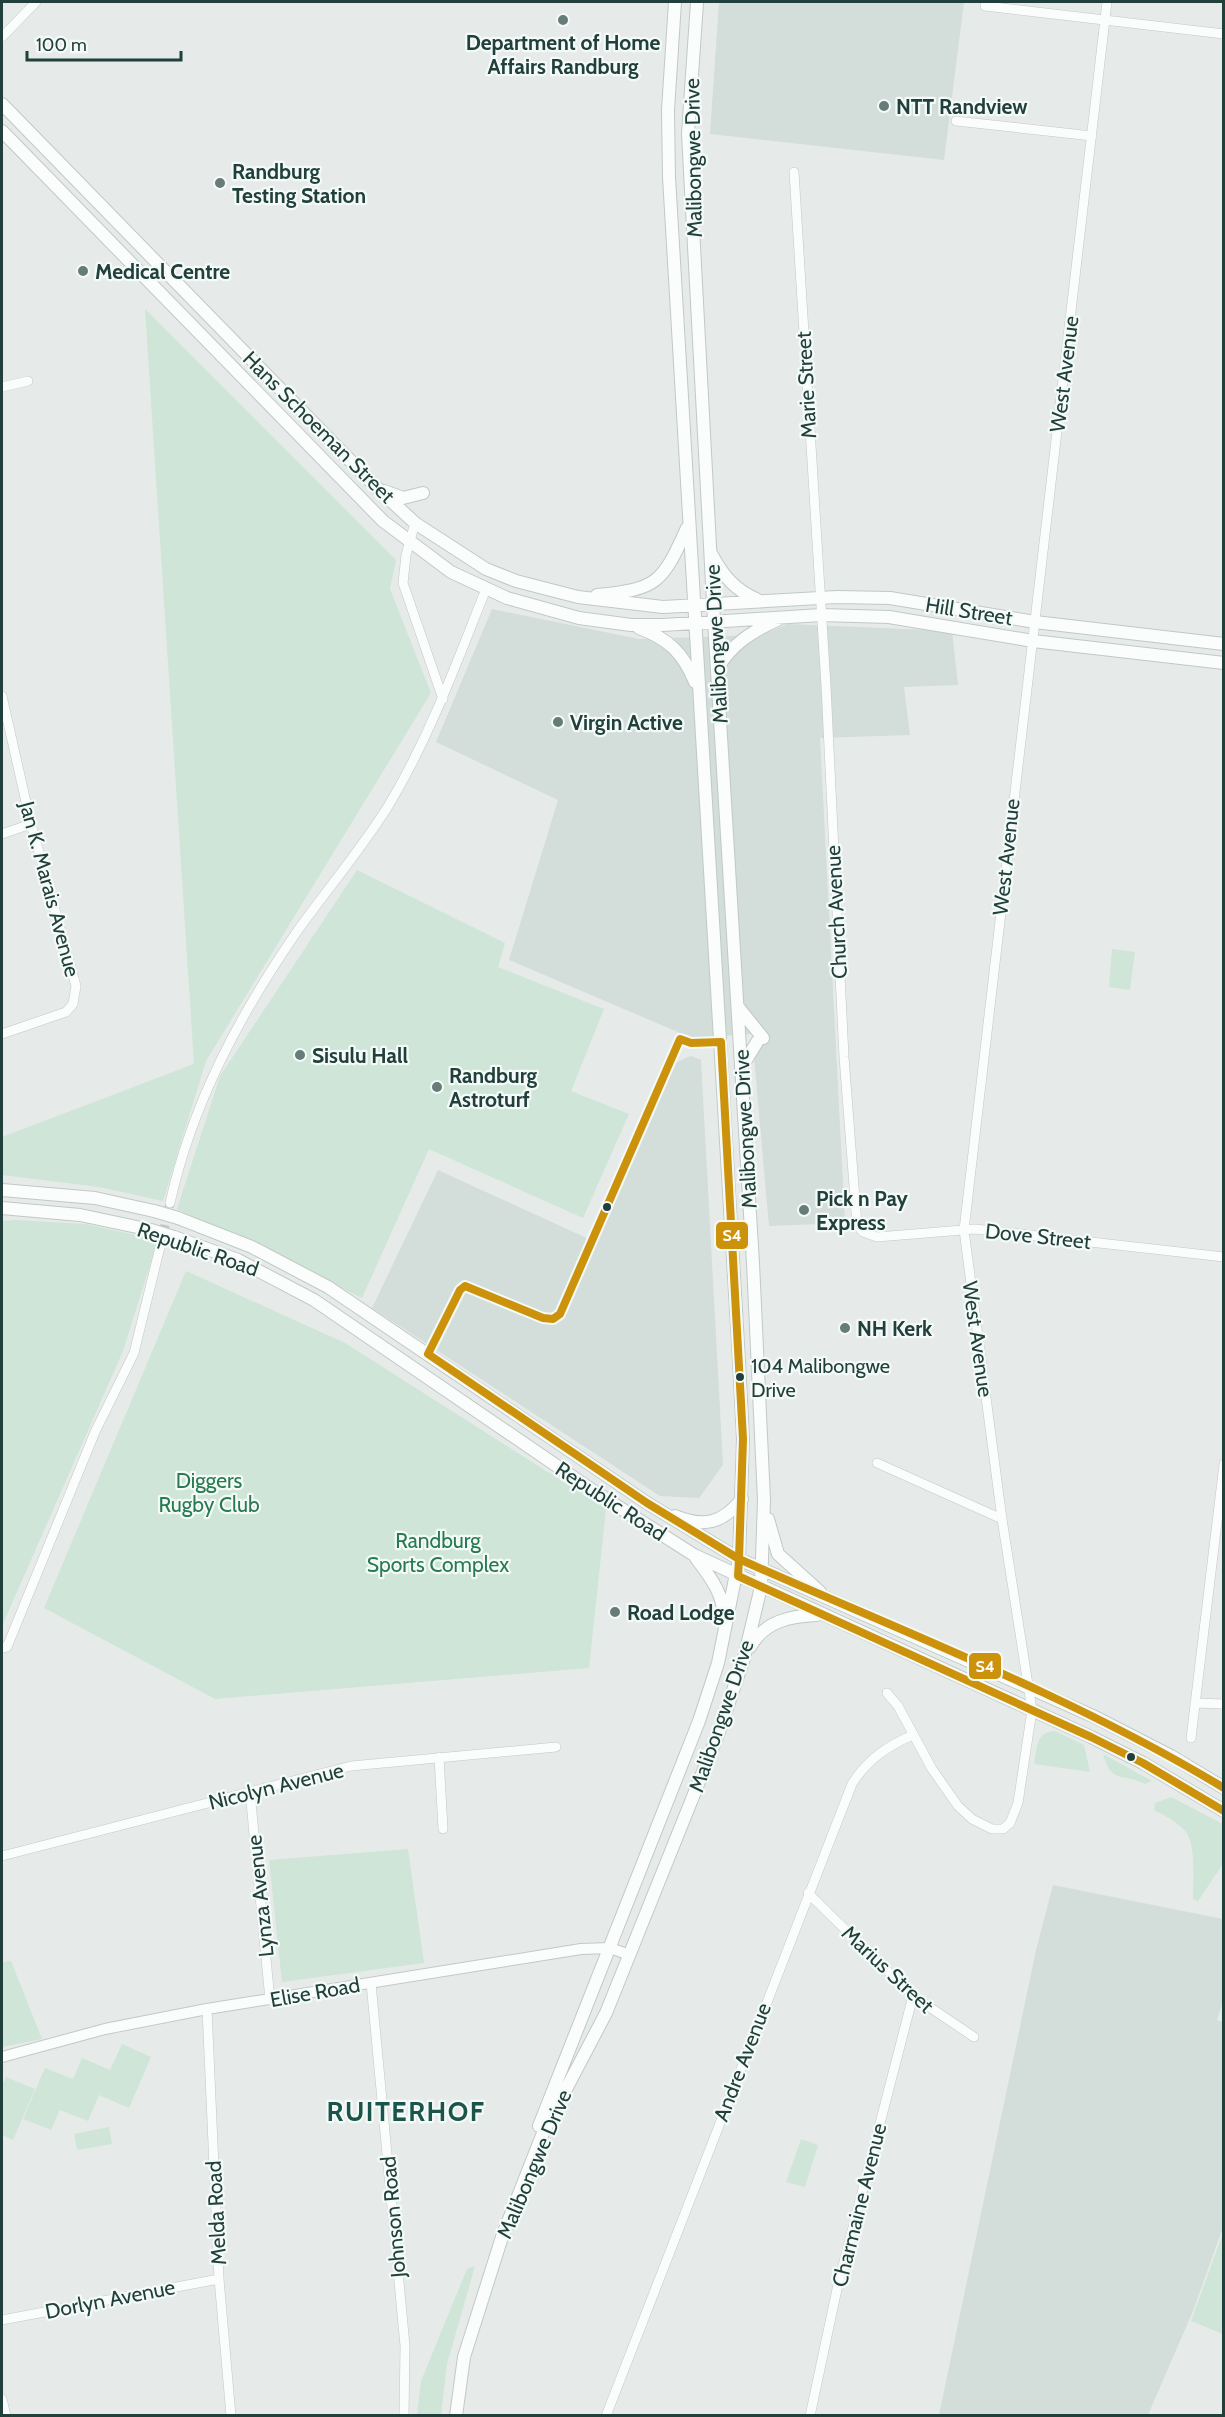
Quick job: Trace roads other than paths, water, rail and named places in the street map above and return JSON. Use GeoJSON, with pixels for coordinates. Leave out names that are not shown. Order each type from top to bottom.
{"type":"FeatureCollection","features":[{"type":"Feature","properties":{"kind":"main road","name":"Malibongwe Drive"},"geometry":{"type":"LineString","coordinates":[[450,2415],[459,2357],[477,2289],[553,2088],[703,1712],[724,1638],[738,1576],[743,1439],[668,168],[669,78],[675,2]]}},
{"type":"Feature","properties":{"kind":"main road","name":"Malibongwe Drive"},"geometry":{"type":"LineString","coordinates":[[456,2415],[462,2366],[476,2314],[509,2218],[543,2133],[606,2013],[630,1955],[719,1732],[744,1658],[761,1587],[764,1500],[688,134],[698,2]]}},
{"type":"Feature","properties":{"kind":"main road","name":"Hans Schoeman Street"},"geometry":{"type":"LineString","coordinates":[[2,104],[375,486],[415,523],[486,569],[516,581],[578,597],[629,605],[713,604]]}},
{"type":"Feature","properties":{"kind":"main road","name":"Hans Schoeman Street"},"geometry":{"type":"LineString","coordinates":[[2,131],[383,521],[451,572],[486,589],[556,613],[631,625],[714,621]]}},
{"type":"Feature","properties":{"kind":"main road"},"geometry":{"type":"LineString","coordinates":[[375,486],[402,498],[423,493]]}},
{"type":"Feature","properties":{"kind":"main road"},"geometry":{"type":"LineString","coordinates":[[578,597],[635,591],[654,582],[668,567],[689,525]]}},
{"type":"Feature","properties":{"kind":"main road"},"geometry":{"type":"LineString","coordinates":[[711,554],[731,585],[760,601]]}},
{"type":"Feature","properties":{"kind":"main road","name":"Hill Street"},"geometry":{"type":"LineString","coordinates":[[713,604],[820,598],[890,598],[1035,622],[1224,644]]}},
{"type":"Feature","properties":{"kind":"main road","name":"Hill Street"},"geometry":{"type":"LineString","coordinates":[[714,621],[820,615],[890,617],[1033,641],[1224,663]]}},
{"type":"Feature","properties":{"kind":"main road"},"geometry":{"type":"LineString","coordinates":[[717,669],[726,655],[742,639],[783,617]]}},
{"type":"Feature","properties":{"kind":"main road"},"geometry":{"type":"LineString","coordinates":[[631,625],[668,640],[689,668],[699,694]]}},
{"type":"Feature","properties":{"kind":"main road"},"geometry":{"type":"LineString","coordinates":[[736,1004],[761,1038],[741,1068]]}},
{"type":"Feature","properties":{"kind":"main road","name":"Republic Road"},"geometry":{"type":"LineString","coordinates":[[2,1190],[95,1198],[154,1211],[252,1247],[328,1287],[647,1503],[739,1559],[1131,1734],[1224,1788]]}},
{"type":"Feature","properties":{"kind":"main road","name":"Republic Road"},"geometry":{"type":"LineString","coordinates":[[2,1208],[80,1215],[151,1230],[238,1260],[314,1300],[600,1495],[694,1555],[1143,1763],[1224,1811]]}},
{"type":"Feature","properties":{"kind":"main road"},"geometry":{"type":"LineString","coordinates":[[647,1503],[683,1519],[713,1523],[728,1515],[742,1499]]}},
{"type":"Feature","properties":{"kind":"main road"},"geometry":{"type":"LineString","coordinates":[[764,1500],[772,1540],[778,1554],[828,1598]]}},
{"type":"Feature","properties":{"kind":"main road"},"geometry":{"type":"LineString","coordinates":[[694,1555],[715,1583],[722,1599],[724,1638]]}},
{"type":"Feature","properties":{"kind":"main road"},"geometry":{"type":"LineString","coordinates":[[744,1658],[754,1641],[769,1625],[799,1616],[822,1615]]}},
{"type":"Feature","properties":{"kind":"street"},"geometry":{"type":"LineString","coordinates":[[2,37],[36,2]]}},
{"type":"Feature","properties":{"kind":"street","name":"West Avenue"},"geometry":{"type":"LineString","coordinates":[[1032,1710],[1002,1519],[964,1230],[968,1175],[1107,2]]}},
{"type":"Feature","properties":{"kind":"street"},"geometry":{"type":"LineString","coordinates":[[985,6],[1224,34]]}},
{"type":"Feature","properties":{"kind":"street"},"geometry":{"type":"LineString","coordinates":[[956,122],[1092,136]]}},
{"type":"Feature","properties":{"kind":"street","name":"Marie Street"},"geometry":{"type":"LineString","coordinates":[[794,172],[820,598]]}},
{"type":"Feature","properties":{"kind":"street"},"geometry":{"type":"LineString","coordinates":[[2,387],[28,381]]}},
{"type":"Feature","properties":{"kind":"street"},"geometry":{"type":"LineString","coordinates":[[415,523],[404,570],[405,594],[443,699]]}},
{"type":"Feature","properties":{"kind":"street"},"geometry":{"type":"LineString","coordinates":[[170,1203],[195,1116],[230,1041],[295,934],[386,809],[417,757],[443,699],[486,589]]}},
{"type":"Feature","properties":{"kind":"street","name":"Church Avenue"},"geometry":{"type":"LineString","coordinates":[[820,598],[844,1056],[857,1225]]}},
{"type":"Feature","properties":{"kind":"street","name":"Jan K. Marais Avenue"},"geometry":{"type":"LineString","coordinates":[[2,696],[31,824],[76,986],[73,1004],[59,1016],[2,1034]]}},
{"type":"Feature","properties":{"kind":"street"},"geometry":{"type":"LineString","coordinates":[[2,834],[31,824]]}},
{"type":"Feature","properties":{"kind":"street","name":"Dove Street"},"geometry":{"type":"LineString","coordinates":[[857,1225],[870,1236],[889,1238],[964,1230],[1020,1233],[1224,1257]]}},
{"type":"Feature","properties":{"kind":"street"},"geometry":{"type":"LineString","coordinates":[[2,1648],[7,1647],[95,1432],[134,1353],[160,1246]]}},
{"type":"Feature","properties":{"kind":"street"},"geometry":{"type":"LineString","coordinates":[[877,1463],[1002,1519]]}},
{"type":"Feature","properties":{"kind":"street"},"geometry":{"type":"LineString","coordinates":[[1191,1738],[1224,1464]]}},
{"type":"Feature","properties":{"kind":"street"},"geometry":{"type":"LineString","coordinates":[[887,1693],[898,1706],[932,1770],[958,1806],[983,1826],[1003,1829],[1015,1814],[1032,1710]]}},
{"type":"Feature","properties":{"kind":"street"},"geometry":{"type":"LineString","coordinates":[[1195,1702],[1224,1704]]}},
{"type":"Feature","properties":{"kind":"street","name":"Andre Avenue"},"geometry":{"type":"LineString","coordinates":[[606,2415],[852,1784],[859,1772],[878,1753],[913,1735]]}},
{"type":"Feature","properties":{"kind":"street","name":"Nicolyn Avenue"},"geometry":{"type":"LineString","coordinates":[[2,1856],[351,1766],[556,1747]]}},
{"type":"Feature","properties":{"kind":"street"},"geometry":{"type":"LineString","coordinates":[[439,1757],[443,1829]]}},
{"type":"Feature","properties":{"kind":"street","name":"Lynza Avenue"},"geometry":{"type":"LineString","coordinates":[[250,1792],[270,2000]]}},
{"type":"Feature","properties":{"kind":"street","name":"Marius Street"},"geometry":{"type":"LineString","coordinates":[[808,1893],[913,1996],[974,2037]]}},
{"type":"Feature","properties":{"kind":"street","name":"Elise Road"},"geometry":{"type":"LineString","coordinates":[[2,2057],[105,2029],[207,2009],[581,1949],[610,1948],[630,1955]]}},
{"type":"Feature","properties":{"kind":"street","name":"Johnson Road"},"geometry":{"type":"LineString","coordinates":[[371,1983],[405,2346],[404,2415]]}},
{"type":"Feature","properties":{"kind":"street","name":"Charmaine Avenue"},"geometry":{"type":"LineString","coordinates":[[810,2415],[837,2289],[913,1996]]}},
{"type":"Feature","properties":{"kind":"street","name":"Melda Road"},"geometry":{"type":"LineString","coordinates":[[207,2009],[219,2279],[231,2415]]}},
{"type":"Feature","properties":{"kind":"street","name":"Dorlyn Avenue"},"geometry":{"type":"LineString","coordinates":[[2,2320],[219,2279]]}},
{"type":"Feature","properties":{"kind":"street"},"geometry":{"type":"LineString","coordinates":[[2,2399],[6,2415]]}},
{"type":"Feature","properties":{"kind":"tunnel"},"geometry":{"type":"LineString","coordinates":[[160,1247],[170,1203]]}},
{"type":"Feature","properties":{"kind":"place","name":"Department of Home Affairs Randburg"},"geometry":{"type":"Point","coordinates":[563,20]}},
{"type":"Feature","properties":{"kind":"place","name":"NTT Randview"},"geometry":{"type":"Point","coordinates":[884,106]}},
{"type":"Feature","properties":{"kind":"place","name":"Randburg Testing Station"},"geometry":{"type":"Point","coordinates":[220,183]}},
{"type":"Feature","properties":{"kind":"place","name":"Medical Centre"},"geometry":{"type":"Point","coordinates":[83,271]}},
{"type":"Feature","properties":{"kind":"place","name":"Virgin Active"},"geometry":{"type":"Point","coordinates":[558,722]}},
{"type":"Feature","properties":{"kind":"place","name":"Sisulu Hall"},"geometry":{"type":"Point","coordinates":[300,1055]}},
{"type":"Feature","properties":{"kind":"place","name":"Randburg Astroturf"},"geometry":{"type":"Point","coordinates":[437,1087]}},
{"type":"Feature","properties":{"kind":"place","name":"Pick n Pay Express"},"geometry":{"type":"Point","coordinates":[804,1210]}},
{"type":"Feature","properties":{"kind":"place","name":"NH Kerk"},"geometry":{"type":"Point","coordinates":[845,1328]}},
{"type":"Feature","properties":{"kind":"place","name":"104 Malibongwe Drive"},"geometry":{"type":"Point","coordinates":[740,1377]}},
{"type":"Feature","properties":{"kind":"place","name":"Road Lodge"},"geometry":{"type":"Point","coordinates":[615,1612]}},
{"type":"Feature","properties":{"kind":"district","name":"RUITERHOF"},"geometry":{"type":"Point","coordinates":[406,2111]}},
{"type":"Feature","properties":{"kind":"park label","name":"Diggers Rugby Club"},"geometry":{"type":"Point","coordinates":[209,1492]}},
{"type":"Feature","properties":{"kind":"park label","name":"Randburg Sports Complex"},"geometry":{"type":"Point","coordinates":[438,1552]}}]}
